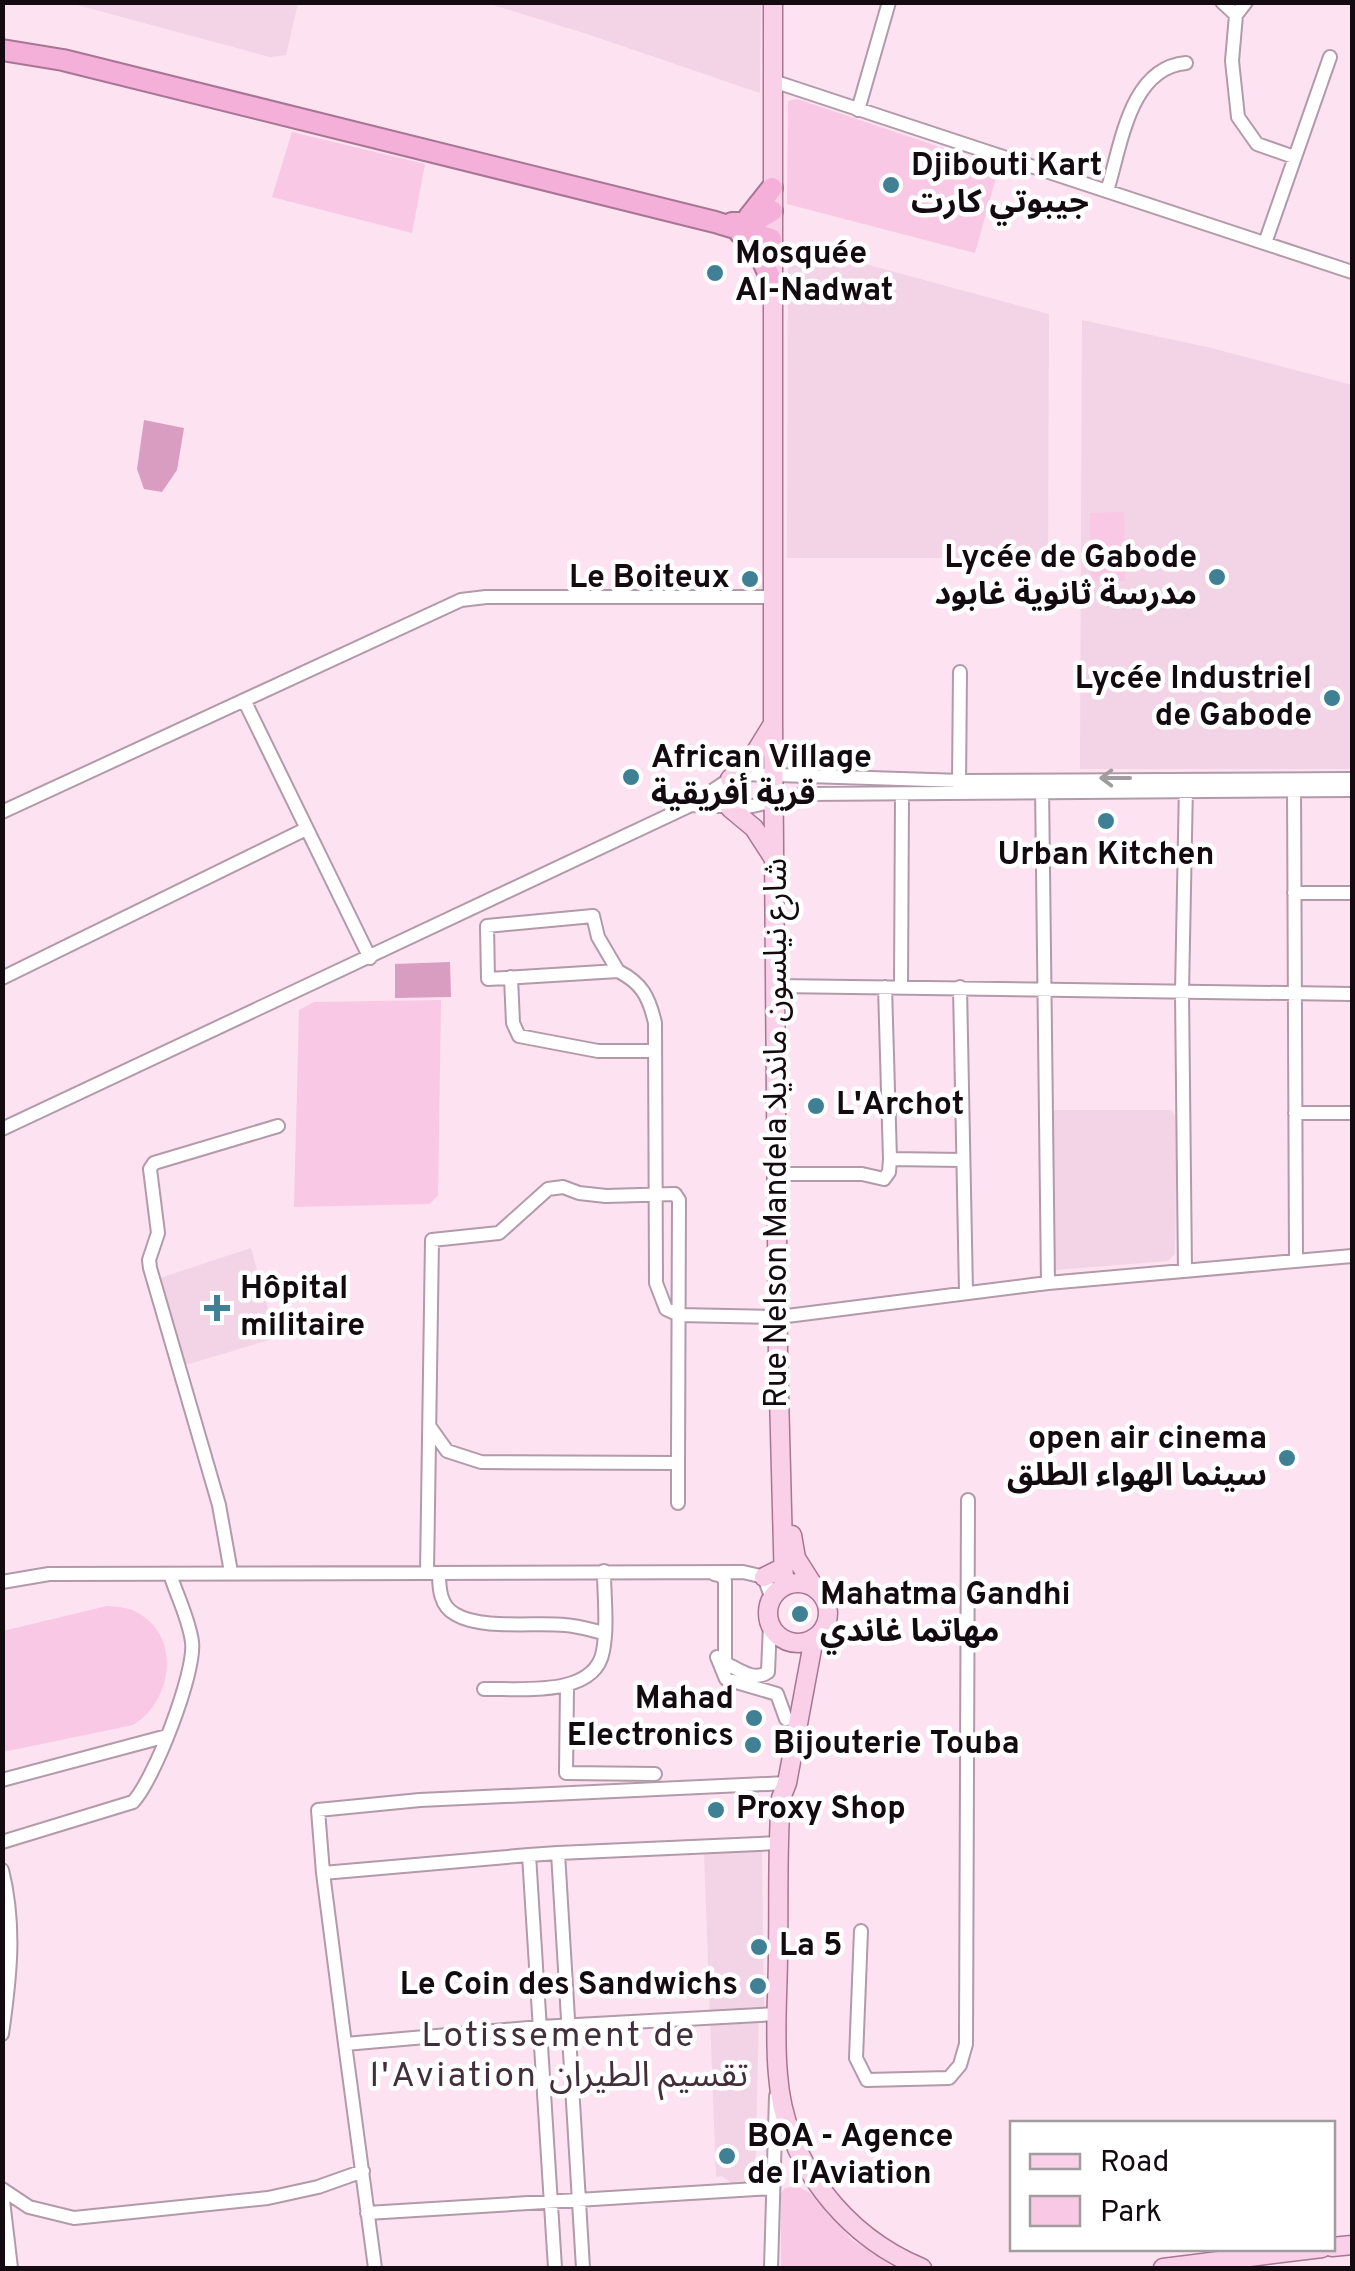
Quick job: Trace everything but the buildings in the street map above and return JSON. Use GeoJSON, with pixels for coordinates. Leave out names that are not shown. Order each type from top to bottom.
{"type":"FeatureCollection","features":[{"type":"Feature","properties":{"kind":"highway"},"geometry":{"type":"LineString","coordinates":[[2,50],[63,60],[771,239]]}},
{"type":"Feature","properties":{"kind":"highway"},"geometry":{"type":"LineString","coordinates":[[727,225],[752,215],[772,188]]}},
{"type":"Feature","properties":{"kind":"highway"},"geometry":{"type":"LineString","coordinates":[[727,225],[746,224],[772,212]]}},
{"type":"Feature","properties":{"kind":"highway"},"geometry":{"type":"LineString","coordinates":[[727,225],[757,248],[772,282]]}},
{"type":"Feature","properties":{"kind":"main road","name":"Rue Nelson Mandela شارع نيلسون مانديلا"},"geometry":{"type":"LineString","coordinates":[[773,2],[773,722],[783,1484],[780,1584]]}},
{"type":"Feature","properties":{"kind":"main road"},"geometry":{"type":"LineString","coordinates":[[730,779],[750,761],[773,722]]}},
{"type":"Feature","properties":{"kind":"main road"},"geometry":{"type":"LineString","coordinates":[[730,808],[754,828],[776,864]]}},
{"type":"Feature","properties":{"kind":"main road","name":"Rue Nelson Mandela شارع نيلسون مانديلا"},"geometry":{"type":"LineString","coordinates":[[783,1484],[796,1558],[815,1588]]}},
{"type":"Feature","properties":{"kind":"main road"},"geometry":{"type":"LineString","coordinates":[[764,1577],[780,1584],[800,1583],[815,1588],[823,1596],[828,1611],[824,1626],[814,1638],[781,1788]]}},
{"type":"Feature","properties":{"kind":"main road"},"geometry":{"type":"LineString","coordinates":[[780,1584],[768,1611],[770,1624],[788,1641],[796,1665],[786,1719],[781,1788],[778,2078],[791,2134],[819,2187],[860,2231],[884,2249],[922,2268]]}},
{"type":"Feature","properties":{"kind":"main road"},"geometry":{"type":"LineString","coordinates":[[788,1641],[797,1643],[814,1638]]}},
{"type":"Feature","properties":{"kind":"main road"},"geometry":{"type":"LineString","coordinates":[[1163,2268],[1298,2251]]}},
{"type":"Feature","properties":{"kind":"street"},"geometry":{"type":"LineString","coordinates":[[858,110],[889,2]]}},
{"type":"Feature","properties":{"kind":"street"},"geometry":{"type":"LineString","coordinates":[[1222,2],[1236,14]]}},
{"type":"Feature","properties":{"kind":"street"},"geometry":{"type":"LineString","coordinates":[[1246,2],[1236,14],[1232,61],[1238,117],[1257,144],[1294,157]]}},
{"type":"Feature","properties":{"kind":"street"},"geometry":{"type":"LineString","coordinates":[[1265,243],[1330,57]]}},
{"type":"Feature","properties":{"kind":"street"},"geometry":{"type":"LineString","coordinates":[[1107,191],[1144,86],[1156,72],[1171,64],[1186,63]]}},
{"type":"Feature","properties":{"kind":"street"},"geometry":{"type":"LineString","coordinates":[[772,81],[1352,272]]}},
{"type":"Feature","properties":{"kind":"street"},"geometry":{"type":"LineString","coordinates":[[2,812],[461,600],[773,597]]}},
{"type":"Feature","properties":{"kind":"street"},"geometry":{"type":"LineString","coordinates":[[959,788],[960,672]]}},
{"type":"Feature","properties":{"kind":"street"},"geometry":{"type":"LineString","coordinates":[[245,702],[370,958]]}},
{"type":"Feature","properties":{"kind":"street"},"geometry":{"type":"LineString","coordinates":[[2,1129],[691,805],[744,774],[1042,793],[1186,784]]}},
{"type":"Feature","properties":{"kind":"street"},"geometry":{"type":"LineString","coordinates":[[1042,778],[1048,1282]]}},
{"type":"Feature","properties":{"kind":"street"},"geometry":{"type":"LineString","coordinates":[[691,805],[730,808],[804,794],[902,796],[1042,778],[1186,784],[1294,784],[1352,779]]}},
{"type":"Feature","properties":{"kind":"street"},"geometry":{"type":"LineString","coordinates":[[1185,1271],[1182,992],[1186,784]]}},
{"type":"Feature","properties":{"kind":"street"},"geometry":{"type":"LineString","coordinates":[[1294,784],[1352,790]]}},
{"type":"Feature","properties":{"kind":"street"},"geometry":{"type":"LineString","coordinates":[[1294,784],[1296,1260]]}},
{"type":"Feature","properties":{"kind":"street"},"geometry":{"type":"LineString","coordinates":[[901,986],[902,796]]}},
{"type":"Feature","properties":{"kind":"street"},"geometry":{"type":"LineString","coordinates":[[2,978],[306,829]]}},
{"type":"Feature","properties":{"kind":"street"},"geometry":{"type":"LineString","coordinates":[[1294,893],[1352,893]]}},
{"type":"Feature","properties":{"kind":"street"},"geometry":{"type":"LineString","coordinates":[[618,971],[598,937],[593,916],[486,926],[488,979],[618,971],[637,981],[650,1001],[655,1022],[656,1283],[666,1309],[679,1315],[779,1318],[1048,1282],[1352,1256]]}},
{"type":"Feature","properties":{"kind":"street"},"geometry":{"type":"LineString","coordinates":[[511,977],[513,1023],[518,1036],[598,1051],[655,1051]]}},
{"type":"Feature","properties":{"kind":"street"},"geometry":{"type":"LineString","coordinates":[[777,986],[1352,994]]}},
{"type":"Feature","properties":{"kind":"street"},"geometry":{"type":"LineString","coordinates":[[778,1174],[862,1174],[884,1179],[889,1172],[885,987]]}},
{"type":"Feature","properties":{"kind":"street"},"geometry":{"type":"LineString","coordinates":[[960,987],[966,1292]]}},
{"type":"Feature","properties":{"kind":"street"},"geometry":{"type":"LineString","coordinates":[[1296,1112],[1352,1113]]}},
{"type":"Feature","properties":{"kind":"street"},"geometry":{"type":"LineString","coordinates":[[231,1572],[219,1505],[150,1268],[158,1233],[150,1170],[154,1163],[278,1126]]}},
{"type":"Feature","properties":{"kind":"street"},"geometry":{"type":"LineString","coordinates":[[890,1159],[963,1160]]}},
{"type":"Feature","properties":{"kind":"street"},"geometry":{"type":"LineString","coordinates":[[604,1633],[568,1625],[469,1620],[453,1614],[444,1604],[433,1573],[432,1240],[499,1233],[548,1190],[563,1187],[580,1194],[606,1196],[674,1194],[678,1200],[678,1503]]}},
{"type":"Feature","properties":{"kind":"street"},"geometry":{"type":"LineString","coordinates":[[430,1427],[447,1451],[480,1462],[678,1462]]}},
{"type":"Feature","properties":{"kind":"street"},"geometry":{"type":"LineString","coordinates":[[862,1931],[856,2058],[867,2080],[949,2078],[960,2065],[966,2044],[968,1500]]}},
{"type":"Feature","properties":{"kind":"street"},"geometry":{"type":"LineString","coordinates":[[484,1688],[567,1687],[597,1667],[603,1654],[604,1571]]}},
{"type":"Feature","properties":{"kind":"street"},"geometry":{"type":"LineString","coordinates":[[2,1582],[50,1574],[231,1572],[743,1572],[764,1577]]}},
{"type":"Feature","properties":{"kind":"street"},"geometry":{"type":"LineString","coordinates":[[712,1573],[722,1576],[724,1581],[725,1663],[753,1676],[768,1672],[770,1624]]}},
{"type":"Feature","properties":{"kind":"street"},"geometry":{"type":"LineString","coordinates":[[712,1573],[719,1580],[717,1660],[722,1674],[742,1685],[778,1694],[786,1719]]}},
{"type":"Feature","properties":{"kind":"street"},"geometry":{"type":"LineString","coordinates":[[2,1842],[133,1802],[152,1777],[192,1654],[192,1641],[170,1574]]}},
{"type":"Feature","properties":{"kind":"street"},"geometry":{"type":"LineString","coordinates":[[567,1687],[566,1773],[655,1774]]}},
{"type":"Feature","properties":{"kind":"street"},"geometry":{"type":"LineString","coordinates":[[2,1780],[166,1736]]}},
{"type":"Feature","properties":{"kind":"street"},"geometry":{"type":"LineString","coordinates":[[375,2268],[318,1810],[420,1800],[781,1788]]}},
{"type":"Feature","properties":{"kind":"street"},"geometry":{"type":"LineString","coordinates":[[324,1873],[558,1853],[779,1843]]}},
{"type":"Feature","properties":{"kind":"street"},"geometry":{"type":"LineString","coordinates":[[558,1853],[584,2268]]}},
{"type":"Feature","properties":{"kind":"street"},"geometry":{"type":"LineString","coordinates":[[528,1855],[555,2268]]}},
{"type":"Feature","properties":{"kind":"street"},"geometry":{"type":"LineString","coordinates":[[2,1870],[10,1900],[12,1962],[2,2034]]}},
{"type":"Feature","properties":{"kind":"street"},"geometry":{"type":"LineString","coordinates":[[345,2044],[540,2026],[777,2014]]}},
{"type":"Feature","properties":{"kind":"street"},"geometry":{"type":"LineString","coordinates":[[771,2268],[778,2078]]}},
{"type":"Feature","properties":{"kind":"street"},"geometry":{"type":"LineString","coordinates":[[2,2190],[29,2207],[74,2218],[268,2198],[318,2187],[363,2171]]}},
{"type":"Feature","properties":{"kind":"street"},"geometry":{"type":"LineString","coordinates":[[367,2213],[774,2188]]}},
{"type":"Feature","properties":{"kind":"street"},"geometry":{"type":"LineString","coordinates":[[2,2190],[11,2268]]}},
{"type":"Feature","properties":{"kind":"shaded area"},"geometry":{"type":"Polygon","coordinates":[[[70,3],[298,3],[286,55],[270,57],[70,3]]]}},
{"type":"Feature","properties":{"kind":"shaded area"},"geometry":{"type":"Polygon","coordinates":[[[487,3],[761,3],[760,93],[587,34],[487,3]]]}},
{"type":"Feature","properties":{"kind":"shaded area"},"geometry":{"type":"Polygon","coordinates":[[[788,243],[1049,314],[1048,558],[787,558],[788,243]]]}},
{"type":"Feature","properties":{"kind":"shaded area","name":"Lycée de Gabode مدرسة ثانوية غابود"},"geometry":{"type":"Polygon","coordinates":[[[1082,320],[1352,385],[1352,769],[1080,769],[1082,320]]]}},
{"type":"Feature","properties":{"kind":"shaded area"},"geometry":{"type":"Polygon","coordinates":[[[144,420],[184,428],[177,470],[162,492],[144,489],[137,469],[144,420]]]}},
{"type":"Feature","properties":{"kind":"shaded area"},"geometry":{"type":"Polygon","coordinates":[[[450,962],[451,997],[395,998],[395,964],[450,962]]]}},
{"type":"Feature","properties":{"kind":"shaded area"},"geometry":{"type":"Polygon","coordinates":[[[1054,1110],[1171,1110],[1177,1117],[1175,1254],[1168,1261],[1055,1270],[1054,1110]]]}},
{"type":"Feature","properties":{"kind":"shaded area","name":"Hôpital militaire"},"geometry":{"type":"Polygon","coordinates":[[[251,1248],[276,1338],[182,1366],[157,1279],[251,1248]]]}},
{"type":"Feature","properties":{"kind":"shaded area"},"geometry":{"type":"Polygon","coordinates":[[[766,1851],[762,1853],[764,2010],[759,2012],[755,2186],[738,2188],[722,2176],[716,2177],[704,1854],[766,1851]]]}},
{"type":"Feature","properties":{"kind":"green space","name":"Djibouti Kart جيبوتي كارت"},"geometry":{"type":"Polygon","coordinates":[[[797,99],[999,167],[975,253],[787,204],[788,101],[797,99]]]}},
{"type":"Feature","properties":{"kind":"green space"},"geometry":{"type":"Polygon","coordinates":[[[292,132],[425,164],[412,233],[272,197],[292,132]]]}},
{"type":"Feature","properties":{"kind":"green space"},"geometry":{"type":"Polygon","coordinates":[[[1124,512],[1125,581],[1091,581],[1090,513],[1124,512]]]}},
{"type":"Feature","properties":{"kind":"green space"},"geometry":{"type":"Polygon","coordinates":[[[441,1000],[438,1195],[430,1204],[294,1207],[299,1010],[314,1002],[441,1000]]]}},
{"type":"Feature","properties":{"kind":"green space"},"geometry":{"type":"Polygon","coordinates":[[[107,1606],[138,1613],[161,1637],[167,1669],[156,1701],[133,1725],[3,1752],[3,1631],[107,1606]]]}},
{"type":"Feature","properties":{"kind":"green space"},"geometry":{"type":"Polygon","coordinates":[[[797,2186],[810,2193],[851,2239],[894,2268],[781,2268],[781,2194],[785,2188],[797,2186]]]}},
{"type":"Feature","properties":{"kind":"place","name":"Djibouti Kart جيبوتي كارت"},"geometry":{"type":"Point","coordinates":[891,185]}},
{"type":"Feature","properties":{"kind":"place","name":"Mosquée Al-Nadwat"},"geometry":{"type":"Point","coordinates":[715,273]}},
{"type":"Feature","properties":{"kind":"place","name":"Lycée de Gabode مدرسة ثانوية غابود"},"geometry":{"type":"Point","coordinates":[1217,577]}},
{"type":"Feature","properties":{"kind":"place","name":"Le Boiteux"},"geometry":{"type":"Point","coordinates":[750,579]}},
{"type":"Feature","properties":{"kind":"place","name":"Lycée Industriel de Gabode"},"geometry":{"type":"Point","coordinates":[1332,698]}},
{"type":"Feature","properties":{"kind":"place","name":"African Village قرية أفريقية"},"geometry":{"type":"Point","coordinates":[631,777]}},
{"type":"Feature","properties":{"kind":"place","name":"Urban Kitchen"},"geometry":{"type":"Point","coordinates":[1106,821]}},
{"type":"Feature","properties":{"kind":"place","name":"L'Archot"},"geometry":{"type":"Point","coordinates":[816,1106]}},
{"type":"Feature","properties":{"kind":"place","name":"Hôpital militaire"},"geometry":{"type":"Point","coordinates":[217,1308]}},
{"type":"Feature","properties":{"kind":"place","name":"open air cinema سينما الهواء الطلق"},"geometry":{"type":"Point","coordinates":[1287,1458]}},
{"type":"Feature","properties":{"kind":"place","name":"Mahatma Gandhi مهاتما غاندي"},"geometry":{"type":"Point","coordinates":[800,1614]}},
{"type":"Feature","properties":{"kind":"place","name":"Mahad Electronics"},"geometry":{"type":"Point","coordinates":[754,1718]}},
{"type":"Feature","properties":{"kind":"place","name":"Bijouterie Touba"},"geometry":{"type":"Point","coordinates":[753,1745]}},
{"type":"Feature","properties":{"kind":"place","name":"Proxy Shop"},"geometry":{"type":"Point","coordinates":[716,1810]}},
{"type":"Feature","properties":{"kind":"place","name":"La 5"},"geometry":{"type":"Point","coordinates":[759,1947]}},
{"type":"Feature","properties":{"kind":"place","name":"Le Coin des Sandwichs"},"geometry":{"type":"Point","coordinates":[758,1986]}},
{"type":"Feature","properties":{"kind":"place","name":"BOA - Agence de l'Aviation"},"geometry":{"type":"Point","coordinates":[727,2156]}},
{"type":"Feature","properties":{"kind":"district","name":"Lotissement de l'Aviation تقسيم الطيران"},"geometry":{"type":"Point","coordinates":[559,2057]}}]}
